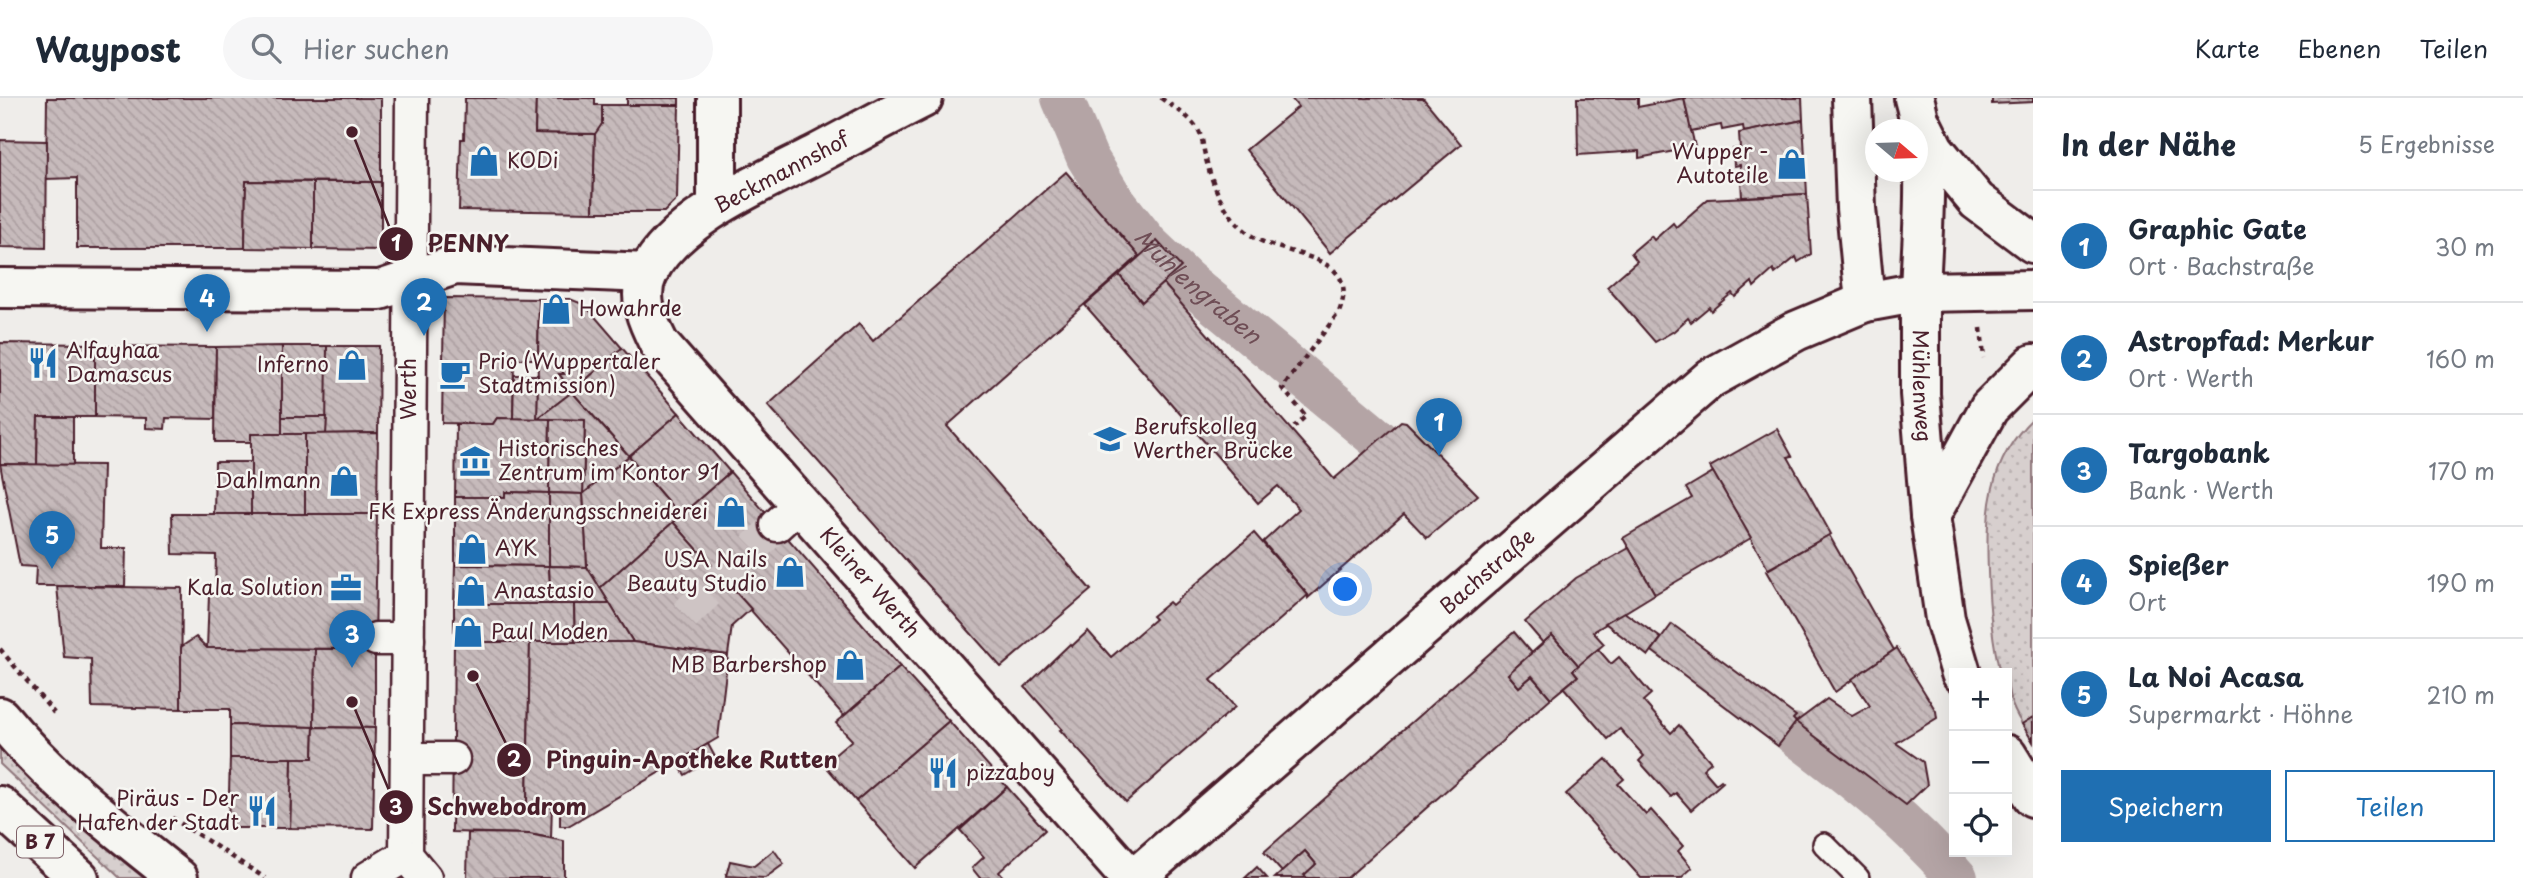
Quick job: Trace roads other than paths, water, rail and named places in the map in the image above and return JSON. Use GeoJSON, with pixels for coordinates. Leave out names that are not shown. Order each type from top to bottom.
{"type":"FeatureCollection","features":[{"type":"Feature","properties":{"kind":"street","name":"Werth"},"geometry":{"type":"LineString","coordinates":[[368,878],[416,866],[407,759],[412,98]]}},
{"type":"Feature","properties":{"kind":"street"},"geometry":{"type":"LineString","coordinates":[[717,98],[717,206]]}},
{"type":"Feature","properties":{"kind":"street","name":"Beckmannshof"},"geometry":{"type":"LineString","coordinates":[[648,273],[680,236],[717,206],[923,98]]}},
{"type":"Feature","properties":{"kind":"street"},"geometry":{"type":"LineString","coordinates":[[1853,98],[1856,208],[1864,302]]}},
{"type":"Feature","properties":{"kind":"street"},"geometry":{"type":"LineString","coordinates":[[1918,112],[1934,149],[1977,201],[2033,243]]}},
{"type":"Feature","properties":{"kind":"street","name":"Mühlenweg"},"geometry":{"type":"LineString","coordinates":[[1918,112],[1923,215],[1920,394],[1930,516],[1945,619],[1960,668]]}},
{"type":"Feature","properties":{"kind":"street"},"geometry":{"type":"LineString","coordinates":[[0,288],[337,291],[380,289],[456,265],[648,273]]}},
{"type":"Feature","properties":{"kind":"street","name":"Kleiner Werth"},"geometry":{"type":"LineString","coordinates":[[648,273],[643,291],[645,316],[659,344],[788,515],[1133,878]]}},
{"type":"Feature","properties":{"kind":"street","name":"Bachstraße"},"geometry":{"type":"LineString","coordinates":[[1133,878],[1711,378],[1796,331],[1864,302],[1920,292],[2033,290]]}},
{"type":"Feature","properties":{"kind":"street"},"geometry":{"type":"LineString","coordinates":[[1930,516],[1989,408],[2033,364]]}},
{"type":"Feature","properties":{"kind":"street"},"geometry":{"type":"LineString","coordinates":[[376,639],[408,639]]}},
{"type":"Feature","properties":{"kind":"street"},"geometry":{"type":"LineString","coordinates":[[0,717],[45,767],[78,798],[178,878]]}},
{"type":"Feature","properties":{"kind":"street"},"geometry":{"type":"LineString","coordinates":[[407,759],[453,759]]}},
{"type":"Feature","properties":{"kind":"street"},"geometry":{"type":"LineString","coordinates":[[2012,763],[2033,797]]}},
{"type":"Feature","properties":{"kind":"street","name":"B 7"},"geometry":{"type":"LineString","coordinates":[[0,806],[79,878]]}},
{"type":"Feature","properties":{"kind":"lane"},"geometry":{"type":"LineString","coordinates":[[1824,844],[1857,878]]}},
{"type":"Feature","properties":{"kind":"waterway","name":"Mühlengraben"},"geometry":{"type":"LineString","coordinates":[[1062,98],[1087,157],[1114,201],[1148,244],[1187,281],[1379,440]]}},
{"type":"Feature","properties":{"kind":"waterway","name":"Mühlengraben"},"geometry":{"type":"LineString","coordinates":[[1794,734],[1880,802],[1920,838],[1957,878]]}},
{"type":"Feature","properties":{"kind":"tunnel"},"geometry":{"type":"LineString","coordinates":[[685,615],[777,525]]}},
{"type":"Feature","properties":{"kind":"place","name":"PENNY"},"geometry":{"type":"Point","coordinates":[352,132]}},
{"type":"Feature","properties":{"kind":"place","name":"KODi"},"geometry":{"type":"Point","coordinates":[484,161]}},
{"type":"Feature","properties":{"kind":"place","name":"Wupper - Autoteile"},"geometry":{"type":"Point","coordinates":[1792,164]}},
{"type":"Feature","properties":{"kind":"place","name":"Howahrde"},"geometry":{"type":"Point","coordinates":[556,309]}},
{"type":"Feature","properties":{"kind":"place","name":"Spießer"},"geometry":{"type":"Point","coordinates":[207,332]}},
{"type":"Feature","properties":{"kind":"place","name":"Astropfad: Merkur"},"geometry":{"type":"Point","coordinates":[424,336]}},
{"type":"Feature","properties":{"kind":"place","name":"Alfayhaa Damascus"},"geometry":{"type":"Point","coordinates":[43,363]}},
{"type":"Feature","properties":{"kind":"place","name":"Inferno"},"geometry":{"type":"Point","coordinates":[352,365]}},
{"type":"Feature","properties":{"kind":"place","name":"Prio (Wuppertaler Stadtmission)"},"geometry":{"type":"Point","coordinates":[455,374]}},
{"type":"Feature","properties":{"kind":"place","name":"Berufskolleg Werther Brücke"},"geometry":{"type":"Point","coordinates":[1110,439]}},
{"type":"Feature","properties":{"kind":"place","name":"Graphic Gate"},"geometry":{"type":"Point","coordinates":[1439,456]}},
{"type":"Feature","properties":{"kind":"place","name":"Historisches Zentrum im Kontor 91"},"geometry":{"type":"Point","coordinates":[475,461]}},
{"type":"Feature","properties":{"kind":"place","name":"Dahlmann"},"geometry":{"type":"Point","coordinates":[344,481]}},
{"type":"Feature","properties":{"kind":"place","name":"FK Express Änderungsschneiderei"},"geometry":{"type":"Point","coordinates":[731,512]}},
{"type":"Feature","properties":{"kind":"place","name":"AYK"},"geometry":{"type":"Point","coordinates":[472,549]}},
{"type":"Feature","properties":{"kind":"place","name":"La Noi Acasa"},"geometry":{"type":"Point","coordinates":[52,569]}},
{"type":"Feature","properties":{"kind":"place","name":"USA Nails Beauty Studio"},"geometry":{"type":"Point","coordinates":[790,572]}},
{"type":"Feature","properties":{"kind":"place","name":"Kala Solution"},"geometry":{"type":"Point","coordinates":[346,588]}},
{"type":"Feature","properties":{"kind":"place","name":"Anastasio"},"geometry":{"type":"Point","coordinates":[471,591]}},
{"type":"Feature","properties":{"kind":"place","name":"Paul Moden"},"geometry":{"type":"Point","coordinates":[468,632]}},
{"type":"Feature","properties":{"kind":"place","name":"MB Barbershop"},"geometry":{"type":"Point","coordinates":[850,665]}},
{"type":"Feature","properties":{"kind":"place","name":"Targobank"},"geometry":{"type":"Point","coordinates":[352,668]}},
{"type":"Feature","properties":{"kind":"place","name":"Pinguin-Apotheke Rutten"},"geometry":{"type":"Point","coordinates":[473,676]}},
{"type":"Feature","properties":{"kind":"place","name":"Schwebodrom"},"geometry":{"type":"Point","coordinates":[352,702]}},
{"type":"Feature","properties":{"kind":"place","name":"pizzaboy"},"geometry":{"type":"Point","coordinates":[943,773]}},
{"type":"Feature","properties":{"kind":"place","name":"Piräus - Der Hafen der Stadt"},"geometry":{"type":"Point","coordinates":[262,811]}}]}
